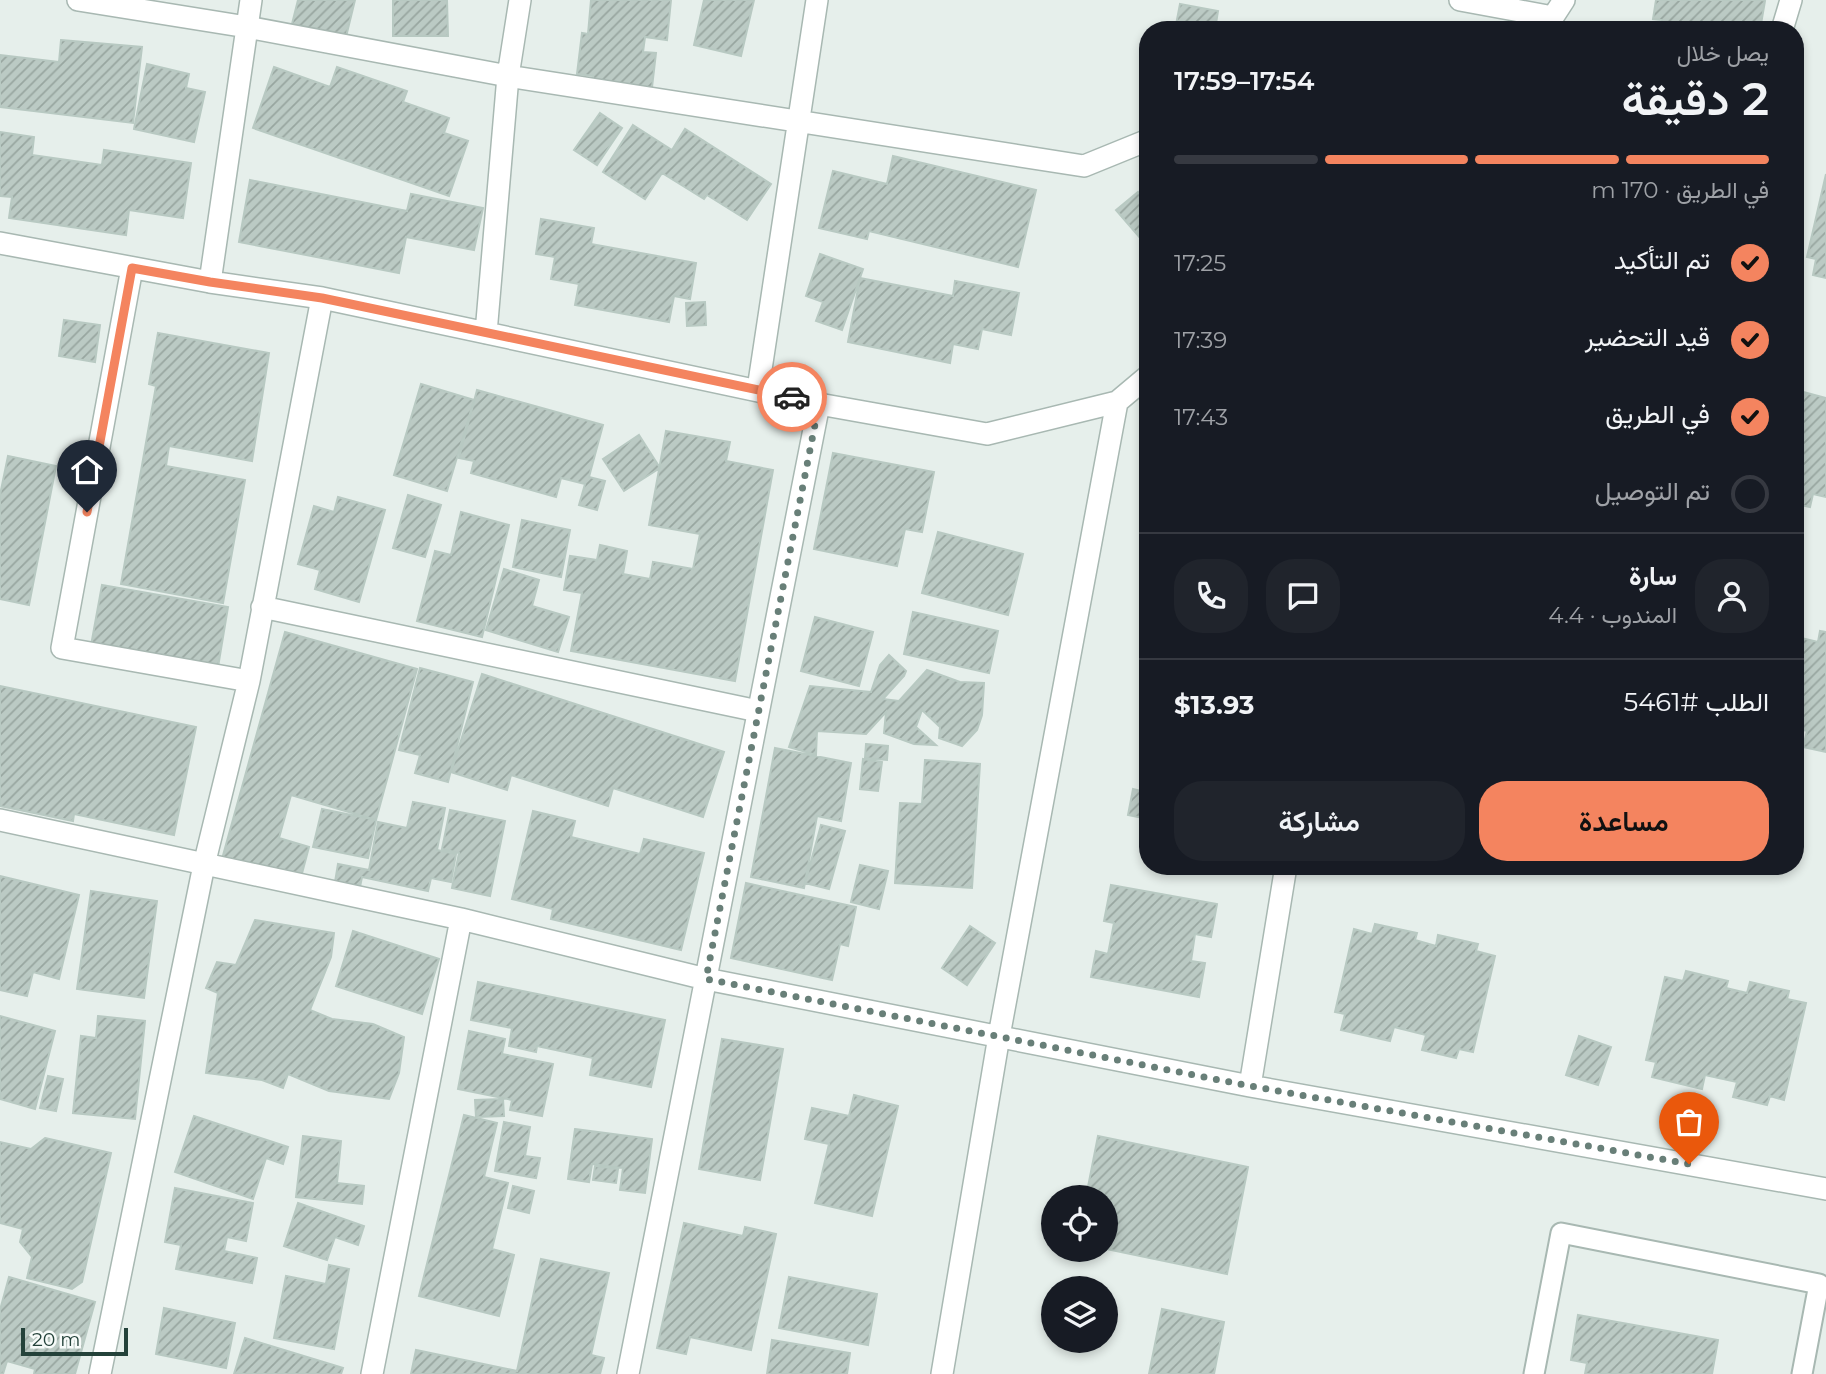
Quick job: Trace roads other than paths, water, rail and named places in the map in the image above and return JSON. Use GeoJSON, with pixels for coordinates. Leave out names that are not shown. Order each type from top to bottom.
{"type":"FeatureCollection","features":[{"type":"Feature","properties":{"kind":"street"},"geometry":{"type":"LineString","coordinates":[[78,0],[247,27],[508,76],[1084,166],[1139,145]]}},
{"type":"Feature","properties":{"kind":"street"},"geometry":{"type":"LineString","coordinates":[[210,282],[251,0]]}},
{"type":"Feature","properties":{"kind":"street"},"geometry":{"type":"LineString","coordinates":[[486,333],[508,76],[520,0]]}},
{"type":"Feature","properties":{"kind":"street"},"geometry":{"type":"LineString","coordinates":[[758,389],[817,0]]}},
{"type":"Feature","properties":{"kind":"street"},"geometry":{"type":"LineString","coordinates":[[1460,0],[1552,15]]}},
{"type":"Feature","properties":{"kind":"street"},"geometry":{"type":"LineString","coordinates":[[1785,21],[1791,0]]}},
{"type":"Feature","properties":{"kind":"street"},"geometry":{"type":"LineString","coordinates":[[0,243],[210,282],[322,298],[819,404],[987,434],[1117,402],[1139,384]]}},
{"type":"Feature","properties":{"kind":"street"},"geometry":{"type":"LineString","coordinates":[[132,268],[62,648],[249,681]]}},
{"type":"Feature","properties":{"kind":"street"},"geometry":{"type":"LineString","coordinates":[[100,1374],[204,865],[249,681],[322,298]]}},
{"type":"Feature","properties":{"kind":"street"},"geometry":{"type":"LineString","coordinates":[[942,1374],[999,1036],[1117,402]]}},
{"type":"Feature","properties":{"kind":"street"},"geometry":{"type":"LineString","coordinates":[[628,1374],[819,404]]}},
{"type":"Feature","properties":{"kind":"street"},"geometry":{"type":"LineString","coordinates":[[262,607],[758,711]]}},
{"type":"Feature","properties":{"kind":"street"},"geometry":{"type":"LineString","coordinates":[[0,820],[461,919],[706,979],[1250,1086],[1826,1189]]}},
{"type":"Feature","properties":{"kind":"street"},"geometry":{"type":"LineString","coordinates":[[1250,1086],[1285,875]]}},
{"type":"Feature","properties":{"kind":"street"},"geometry":{"type":"LineString","coordinates":[[372,1374],[461,919]]}},
{"type":"Feature","properties":{"kind":"lane"},"geometry":{"type":"LineString","coordinates":[[1534,1374],[1561,1233],[1819,1284],[1802,1374]]}}]}
